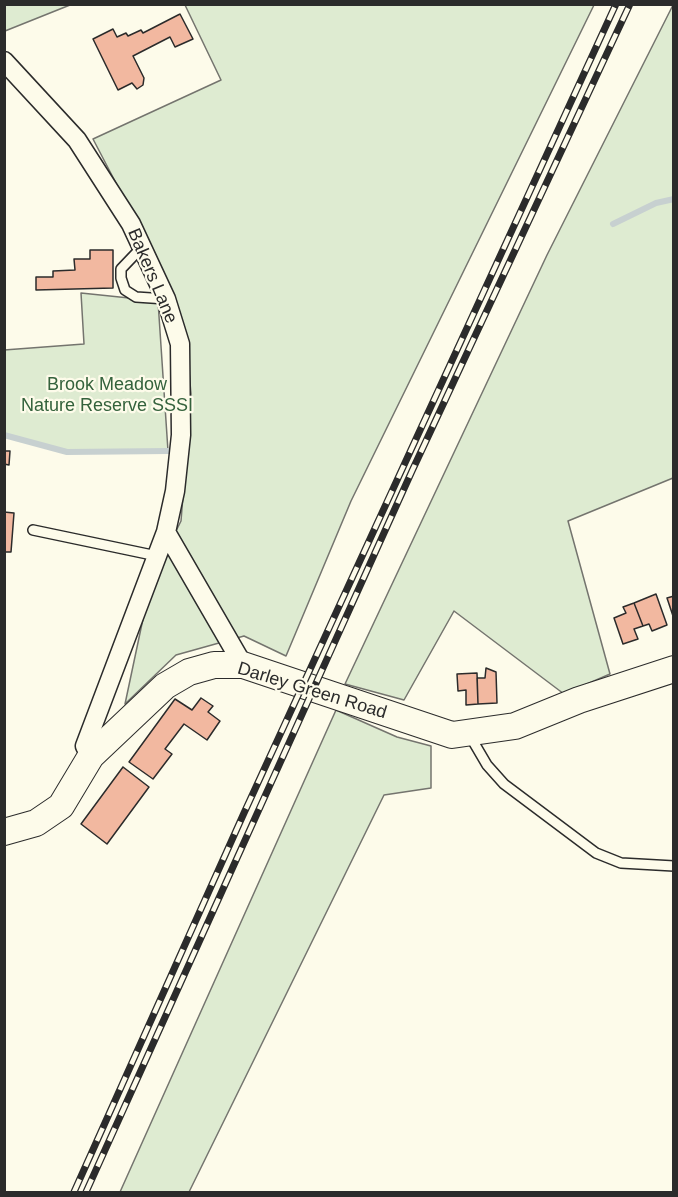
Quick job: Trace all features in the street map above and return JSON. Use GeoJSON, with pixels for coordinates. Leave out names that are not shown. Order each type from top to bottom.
{"type":"FeatureCollection","features":[{"type":"Feature","properties":{"kind":"street","name":"Bakers Lane"},"geometry":{"type":"LineString","coordinates":[[4,61],[77,140],[131,224],[166,299],[180,344],[181,435],[176,491],[166,532],[86,746],[91,756]]}},
{"type":"Feature","properties":{"kind":"street"},"geometry":{"type":"LineString","coordinates":[[166,532],[243,665]]}},
{"type":"Feature","properties":{"kind":"street","name":"Darley Green Road"},"geometry":{"type":"LineString","coordinates":[[4,832],[36,823],[61,806],[91,756],[165,686],[189,672],[214,665],[243,665],[452,735],[515,726],[589,696],[674,669]]}},
{"type":"Feature","properties":{"kind":"lane"},"geometry":{"type":"LineString","coordinates":[[142,247],[121,269],[125,290],[136,297],[166,299]]}},
{"type":"Feature","properties":{"kind":"lane"},"geometry":{"type":"LineString","coordinates":[[33,530],[157,556]]}},
{"type":"Feature","properties":{"kind":"lane"},"geometry":{"type":"LineString","coordinates":[[469,734],[487,765],[504,784],[596,853],[621,863],[674,866]]}},
{"type":"Feature","properties":{"kind":"green space"},"geometry":{"type":"Polygon","coordinates":[[[5,4],[70,4],[70,5],[5,31],[5,4]]]}},
{"type":"Feature","properties":{"kind":"green space"},"geometry":{"type":"Polygon","coordinates":[[[185,5],[594,5],[351,501],[286,656],[244,636],[176,655],[125,704],[151,581],[181,521],[191,394],[187,349],[167,281],[93,139],[221,80],[185,5]]]}},
{"type":"Feature","properties":{"kind":"green space"},"geometry":{"type":"Polygon","coordinates":[[[673,5],[673,478],[568,521],[610,674],[564,694],[454,611],[404,700],[345,684],[547,255],[673,5]]]}},
{"type":"Feature","properties":{"kind":"green space","name":"Brook Meadow Nature Reserve SSSI"},"geometry":{"type":"Polygon","coordinates":[[[81,293],[158,301],[168,451],[67,452],[5,435],[4,350],[84,344],[81,293]]]}},
{"type":"Feature","properties":{"kind":"green space"},"geometry":{"type":"Polygon","coordinates":[[[336,710],[397,737],[431,746],[431,788],[384,795],[189,1192],[120,1192],[336,710]]]}},
{"type":"Feature","properties":{"kind":"building"},"geometry":{"type":"Polygon","coordinates":[[[180,14],[193,39],[175,47],[170,37],[133,56],[144,78],[143,85],[137,89],[132,83],[118,90],[93,39],[113,29],[117,37],[126,33],[128,36],[141,30],[143,33],[180,14]]]}},
{"type":"Feature","properties":{"kind":"building"},"geometry":{"type":"Polygon","coordinates":[[[90,250],[113,250],[113,288],[36,290],[36,277],[53,277],[53,271],[75,270],[74,259],[90,259],[90,250]]]}},
{"type":"Feature","properties":{"kind":"building"},"geometry":{"type":"Polygon","coordinates":[[[4,451],[10,451],[9,465],[4,464],[4,451]]]}},
{"type":"Feature","properties":{"kind":"building"},"geometry":{"type":"Polygon","coordinates":[[[4,512],[14,513],[11,552],[4,552],[4,512]]]}},
{"type":"Feature","properties":{"kind":"building"},"geometry":{"type":"Polygon","coordinates":[[[656,594],[667,625],[652,631],[649,624],[643,626],[634,603],[656,594]]]}},
{"type":"Feature","properties":{"kind":"building"},"geometry":{"type":"Polygon","coordinates":[[[674,596],[674,619],[667,598],[674,596]]]}},
{"type":"Feature","properties":{"kind":"building"},"geometry":{"type":"Polygon","coordinates":[[[634,603],[643,626],[634,629],[638,639],[623,644],[614,618],[626,613],[623,607],[634,603]]]}},
{"type":"Feature","properties":{"kind":"building"},"geometry":{"type":"Polygon","coordinates":[[[486,668],[496,672],[497,703],[478,704],[477,678],[485,678],[486,668]]]}},
{"type":"Feature","properties":{"kind":"building"},"geometry":{"type":"Polygon","coordinates":[[[477,673],[478,704],[466,705],[466,690],[458,691],[457,674],[477,673]]]}},
{"type":"Feature","properties":{"kind":"building"},"geometry":{"type":"Polygon","coordinates":[[[201,698],[213,706],[208,712],[220,721],[207,740],[184,724],[165,749],[172,754],[153,779],[129,762],[175,699],[192,710],[201,698]]]}},
{"type":"Feature","properties":{"kind":"building"},"geometry":{"type":"Polygon","coordinates":[[[123,767],[149,787],[107,844],[81,824],[123,767]]]}},
{"type":"Feature","properties":{"kind":"waterway"},"geometry":{"type":"LineString","coordinates":[[613,224],[656,203],[674,199]]}},
{"type":"Feature","properties":{"kind":"waterway"},"geometry":{"type":"LineString","coordinates":[[4,435],[67,452],[168,451]]}},
{"type":"Feature","properties":{"kind":"railway"},"geometry":{"type":"LineString","coordinates":[[74,1192],[244,813],[616,4]]}},
{"type":"Feature","properties":{"kind":"railway"},"geometry":{"type":"LineString","coordinates":[[86,1192],[412,471],[630,4]]}}]}
